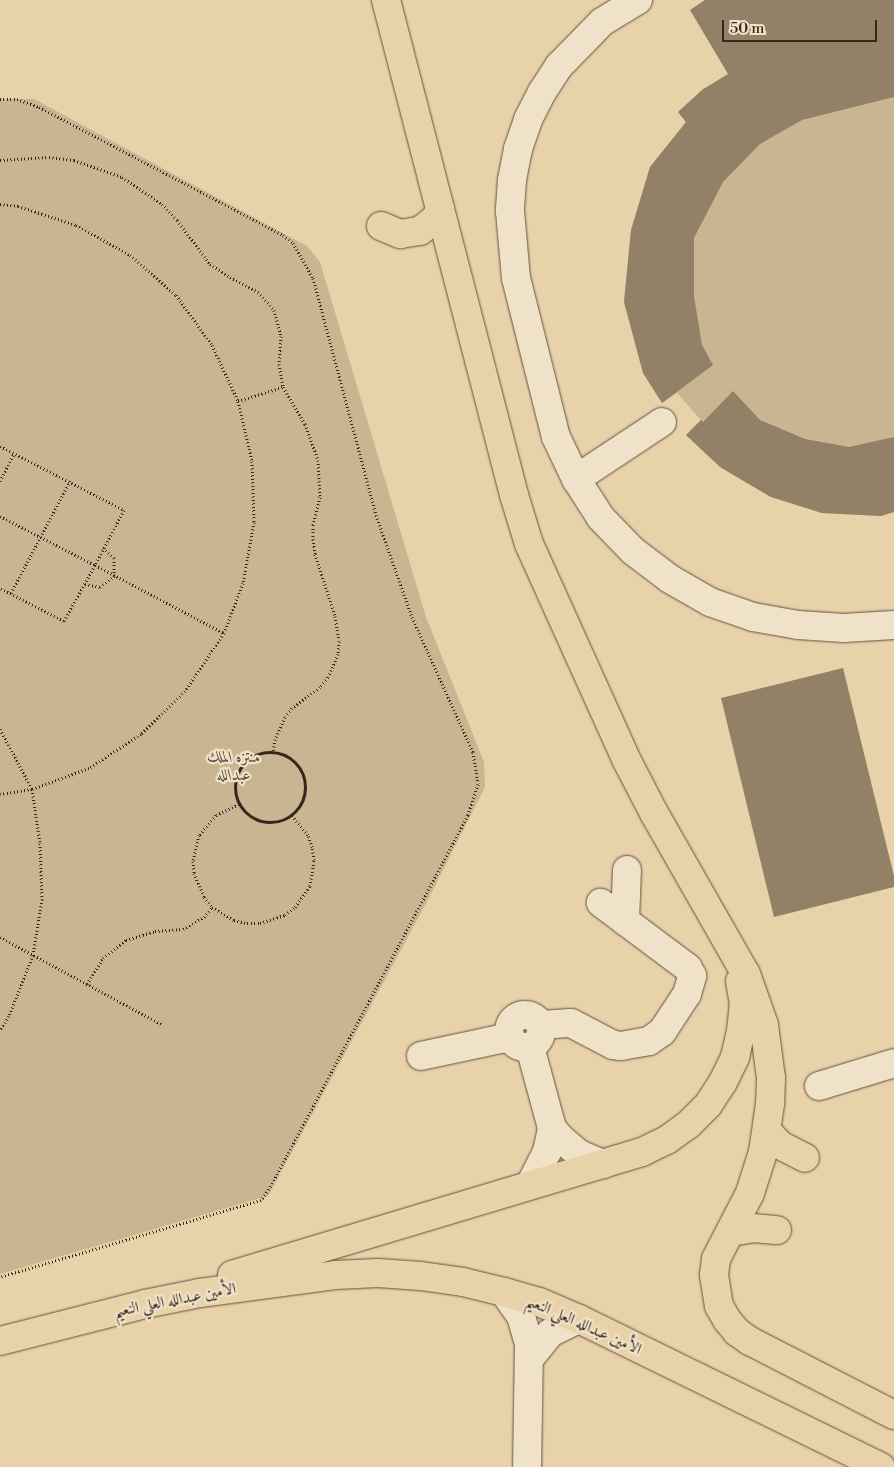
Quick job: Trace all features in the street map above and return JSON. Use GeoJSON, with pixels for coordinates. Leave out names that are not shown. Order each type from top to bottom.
{"type":"FeatureCollection","features":[{"type":"Feature","properties":{"kind":"main road"},"geometry":{"type":"LineString","coordinates":[[386,0],[529,544],[640,786],[750,983],[764,1025],[771,1078],[767,1131],[758,1173],[750,1194],[716,1260],[714,1275],[715,1291],[727,1320],[737,1332],[894,1415]]}},
{"type":"Feature","properties":{"kind":"main road"},"geometry":{"type":"LineString","coordinates":[[381,226],[400,234],[420,231],[436,218],[440,209]]}},
{"type":"Feature","properties":{"kind":"main road"},"geometry":{"type":"LineString","coordinates":[[146,1304],[301,1253],[642,1152],[667,1140],[689,1124],[708,1105],[723,1082],[734,1057],[741,1031],[744,1004],[733,951]]}},
{"type":"Feature","properties":{"kind":"main road"},"geometry":{"type":"LineString","coordinates":[[767,1131],[780,1144],[805,1158]]}},
{"type":"Feature","properties":{"kind":"main road"},"geometry":{"type":"LineString","coordinates":[[731,1232],[753,1228],[777,1230]]}},
{"type":"Feature","properties":{"kind":"main road","name":"الأمين عبدالله العلي النعيم"},"geometry":{"type":"LineString","coordinates":[[0,1341],[146,1304],[200,1293],[335,1275],[378,1273],[421,1276],[463,1282],[539,1302],[579,1319],[844,1457],[881,1467]]}},
{"type":"Feature","properties":{"kind":"street"},"geometry":{"type":"LineString","coordinates":[[638,0],[602,22],[559,66],[542,92],[528,120],[518,149],[512,180],[510,211],[516,278],[556,438],[576,479],[601,518],[633,551],[670,579],[710,602],[753,617],[798,625],[844,628],[894,626]]}},
{"type":"Feature","properties":{"kind":"street"},"geometry":{"type":"LineString","coordinates":[[576,479],[662,422]]}},
{"type":"Feature","properties":{"kind":"street"},"geometry":{"type":"LineString","coordinates":[[625,921],[627,870]]}},
{"type":"Feature","properties":{"kind":"street"},"geometry":{"type":"LineString","coordinates":[[421,1056],[527,1036],[571,1023],[613,1045],[621,1046],[648,1041],[662,1032],[687,994],[692,976],[688,968],[602,903]]}},
{"type":"Feature","properties":{"kind":"street"},"geometry":{"type":"LineString","coordinates":[[527,1036],[552,1128],[564,1142],[579,1154],[603,1164]]}},
{"type":"Feature","properties":{"kind":"street"},"geometry":{"type":"LineString","coordinates":[[819,1086],[894,1063]]}},
{"type":"Feature","properties":{"kind":"street"},"geometry":{"type":"LineString","coordinates":[[530,1185],[547,1152],[552,1128]]}},
{"type":"Feature","properties":{"kind":"street"},"geometry":{"type":"LineString","coordinates":[[504,1292],[521,1316],[526,1329],[530,1358],[527,1467]]}},
{"type":"Feature","properties":{"kind":"street"},"geometry":{"type":"LineString","coordinates":[[530,1358],[550,1333],[579,1319]]}},
{"type":"Feature","properties":{"kind":"path"},"geometry":{"type":"LineString","coordinates":[[0,99],[17,99],[39,107],[283,235],[293,243],[313,278],[376,514],[412,617],[473,752],[478,784],[468,815],[270,1189],[261,1200],[0,1276]]}},
{"type":"Feature","properties":{"kind":"path"},"geometry":{"type":"LineString","coordinates":[[0,160],[49,157],[74,160],[99,167],[122,177],[162,204],[177,220],[210,264],[258,292],[274,310],[281,336],[278,364],[283,387],[305,424],[318,460],[320,497],[316,511],[313,539],[315,554],[337,622],[339,641],[338,654],[328,678],[320,687],[292,708],[285,717],[277,733],[273,752]]}},
{"type":"Feature","properties":{"kind":"path"},"geometry":{"type":"LineString","coordinates":[[0,204],[18,206],[76,225],[130,255],[176,295],[212,345],[238,401],[252,461],[254,522],[242,583],[224,633],[185,691],[141,734],[89,768],[32,789],[0,794]]}},
{"type":"Feature","properties":{"kind":"path"},"geometry":{"type":"LineString","coordinates":[[238,401],[283,387]]}},
{"type":"Feature","properties":{"kind":"path"},"geometry":{"type":"LineString","coordinates":[[0,446],[124,510],[64,621],[0,588]]}},
{"type":"Feature","properties":{"kind":"path"},"geometry":{"type":"LineString","coordinates":[[0,481],[14,453]]}},
{"type":"Feature","properties":{"kind":"path"},"geometry":{"type":"LineString","coordinates":[[11,593],[70,482]]}},
{"type":"Feature","properties":{"kind":"path"},"geometry":{"type":"LineString","coordinates":[[0,516],[224,633]]}},
{"type":"Feature","properties":{"kind":"path"},"geometry":{"type":"LineString","coordinates":[[104,548],[114,558],[114,576]]}},
{"type":"Feature","properties":{"kind":"path"},"geometry":{"type":"LineString","coordinates":[[85,584],[100,587],[114,576]]}},
{"type":"Feature","properties":{"kind":"path"},"geometry":{"type":"LineString","coordinates":[[0,729],[32,789],[40,843],[42,899],[33,955],[9,1016],[0,1030]]}},
{"type":"Feature","properties":{"kind":"path"},"geometry":{"type":"LineString","coordinates":[[273,752],[290,758],[302,772],[305,781],[303,800],[292,815],[276,822],[258,820],[244,811],[239,804],[235,786],[240,768],[254,755],[273,752]]}},
{"type":"Feature","properties":{"kind":"path"},"geometry":{"type":"LineString","coordinates":[[239,804],[227,808],[206,824],[195,848],[194,873],[198,886],[212,907],[234,920],[260,923],[284,915],[295,907],[310,886],[314,860],[308,835],[292,815]]}},
{"type":"Feature","properties":{"kind":"path"},"geometry":{"type":"LineString","coordinates":[[87,984],[103,958],[126,940],[155,931],[183,929],[204,917],[212,907]]}},
{"type":"Feature","properties":{"kind":"path"},"geometry":{"type":"LineString","coordinates":[[0,937],[163,1025]]}},
{"type":"Feature","properties":{"kind":"green space"},"geometry":{"type":"Polygon","coordinates":[[[705,0],[894,0],[894,512],[881,516],[822,513],[771,497],[720,467],[686,435],[701,420],[677,393],[662,403],[643,373],[624,302],[631,230],[650,167],[686,122],[678,112],[702,90],[728,74],[705,0]]]}},
{"type":"Feature","properties":{"kind":"green space","name":"منتزه الملك عبدالله"},"geometry":{"type":"Polygon","coordinates":[[[34,99],[307,246],[320,262],[426,617],[484,762],[485,787],[428,900],[268,1196],[0,1274],[0,100],[34,99]]]}},
{"type":"Feature","properties":{"kind":"building"},"geometry":{"type":"Polygon","coordinates":[[[705,0],[894,0],[894,97],[802,120],[760,144],[723,182],[694,238],[694,296],[702,345],[713,365],[662,403],[643,373],[624,302],[631,230],[650,167],[686,122],[678,112],[702,90],[728,74],[690,10],[705,0]]]}},
{"type":"Feature","properties":{"kind":"building"},"geometry":{"type":"Polygon","coordinates":[[[733,391],[760,420],[805,439],[849,447],[894,437],[894,512],[881,516],[822,513],[771,497],[720,467],[686,435],[701,420],[703,422],[733,391]]]}},
{"type":"Feature","properties":{"kind":"building"},"geometry":{"type":"Polygon","coordinates":[[[843,668],[894,876],[894,887],[774,917],[721,698],[843,668]]]}}]}
